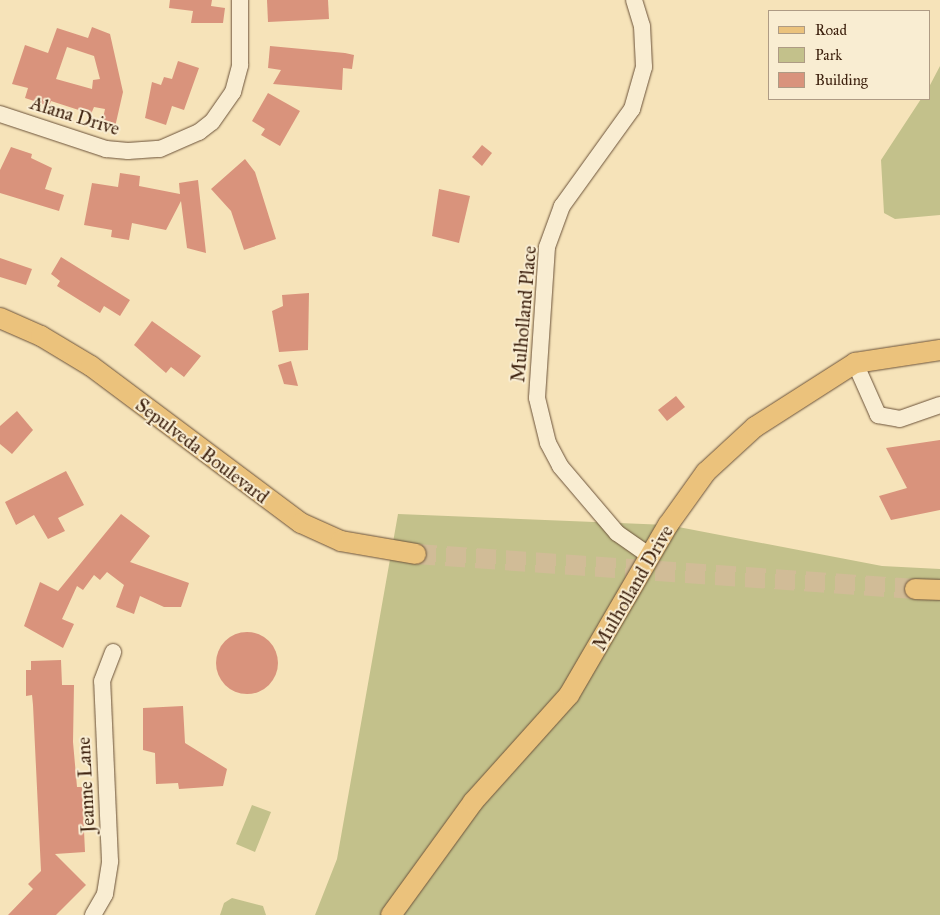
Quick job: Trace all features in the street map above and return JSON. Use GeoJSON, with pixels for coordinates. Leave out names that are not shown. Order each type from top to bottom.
{"type":"FeatureCollection","features":[{"type":"Feature","properties":{"kind":"main road","name":"Sepulveda Boulevard"},"geometry":{"type":"LineString","coordinates":[[0,318],[42,336],[91,366],[301,523],[341,541],[416,554]]}},
{"type":"Feature","properties":{"kind":"main road","name":"Mulholland Drive"},"geometry":{"type":"LineString","coordinates":[[390,915],[473,802],[569,695],[686,496],[729,449],[780,409],[855,363],[940,350]]}},
{"type":"Feature","properties":{"kind":"main road"},"geometry":{"type":"LineString","coordinates":[[915,589],[940,590]]}},
{"type":"Feature","properties":{"kind":"street","name":"Alana Drive"},"geometry":{"type":"LineString","coordinates":[[0,114],[106,149],[128,151],[160,149],[199,132],[212,122],[233,92],[240,65],[240,0]]}},
{"type":"Feature","properties":{"kind":"street","name":"Mulholland Place"},"geometry":{"type":"LineString","coordinates":[[634,0],[642,26],[644,67],[632,109],[562,206],[547,247],[538,398],[548,443],[560,466],[617,533],[650,556]]}},
{"type":"Feature","properties":{"kind":"street"},"geometry":{"type":"LineString","coordinates":[[855,363],[878,415],[900,419],[940,405]]}},
{"type":"Feature","properties":{"kind":"street","name":"Jeanne Lane"},"geometry":{"type":"LineString","coordinates":[[93,915],[105,894],[110,861],[102,681],[113,652]]}},
{"type":"Feature","properties":{"kind":"green space"},"geometry":{"type":"Polygon","coordinates":[[[940,66],[940,215],[895,219],[884,213],[881,160],[920,100],[930,100],[930,85],[940,66]]]}},
{"type":"Feature","properties":{"kind":"green space"},"geometry":{"type":"Polygon","coordinates":[[[398,514],[668,525],[882,566],[940,569],[940,915],[315,915],[337,859],[398,514]]]}},
{"type":"Feature","properties":{"kind":"green space"},"geometry":{"type":"Polygon","coordinates":[[[252,805],[271,812],[255,852],[236,844],[252,805]]]}},
{"type":"Feature","properties":{"kind":"green space"},"geometry":{"type":"Polygon","coordinates":[[[232,898],[263,906],[266,915],[220,915],[224,903],[232,898]]]}},
{"type":"Feature","properties":{"kind":"building"},"geometry":{"type":"Polygon","coordinates":[[[170,0],[212,0],[211,6],[225,8],[223,23],[191,23],[193,11],[169,8],[170,0]]]}},
{"type":"Feature","properties":{"kind":"building"},"geometry":{"type":"Polygon","coordinates":[[[267,0],[328,0],[329,19],[268,22],[267,0]]]}},
{"type":"Feature","properties":{"kind":"building"},"geometry":{"type":"Polygon","coordinates":[[[92,27],[110,34],[123,92],[115,127],[102,123],[105,109],[94,107],[91,114],[51,101],[49,106],[25,98],[28,88],[12,84],[25,45],[48,53],[57,28],[88,38],[92,27]],[[67,47],[56,79],[92,89],[93,80],[100,79],[94,56],[67,47]]]}},
{"type":"Feature","properties":{"kind":"building"},"geometry":{"type":"Polygon","coordinates":[[[270,46],[354,55],[352,69],[343,68],[342,90],[273,84],[281,70],[268,68],[270,46]]]}},
{"type":"Feature","properties":{"kind":"building"},"geometry":{"type":"Polygon","coordinates":[[[178,61],[199,68],[184,110],[172,106],[166,125],[145,118],[152,82],[161,85],[164,77],[172,79],[178,61]]]}},
{"type":"Feature","properties":{"kind":"building"},"geometry":{"type":"Polygon","coordinates":[[[268,93],[300,111],[280,146],[261,135],[265,129],[252,121],[268,93]]]}},
{"type":"Feature","properties":{"kind":"building"},"geometry":{"type":"Polygon","coordinates":[[[482,145],[492,153],[482,166],[472,157],[482,145]]]}},
{"type":"Feature","properties":{"kind":"building"},"geometry":{"type":"Polygon","coordinates":[[[11,147],[32,154],[31,158],[52,168],[45,189],[64,195],[59,211],[0,193],[0,170],[11,147]]]}},
{"type":"Feature","properties":{"kind":"building"},"geometry":{"type":"Polygon","coordinates":[[[245,159],[255,172],[276,239],[244,250],[231,211],[211,189],[245,159]]]}},
{"type":"Feature","properties":{"kind":"building"},"geometry":{"type":"Polygon","coordinates":[[[120,173],[140,176],[139,186],[180,194],[179,183],[198,180],[206,253],[187,248],[181,201],[166,230],[132,223],[129,240],[111,237],[112,230],[84,225],[92,183],[118,187],[120,173]]]}},
{"type":"Feature","properties":{"kind":"building"},"geometry":{"type":"Polygon","coordinates":[[[439,189],[470,196],[459,243],[432,236],[439,189]]]}},
{"type":"Feature","properties":{"kind":"building"},"geometry":{"type":"Polygon","coordinates":[[[61,257],[130,300],[120,316],[104,306],[100,313],[57,286],[60,281],[51,274],[61,257]]]}},
{"type":"Feature","properties":{"kind":"building"},"geometry":{"type":"Polygon","coordinates":[[[0,258],[32,269],[26,285],[0,277],[0,258]]]}},
{"type":"Feature","properties":{"kind":"building"},"geometry":{"type":"Polygon","coordinates":[[[309,293],[308,350],[279,352],[272,311],[283,306],[282,295],[309,293]]]}},
{"type":"Feature","properties":{"kind":"building"},"geometry":{"type":"Polygon","coordinates":[[[152,321],[201,356],[184,377],[171,367],[166,373],[134,345],[152,321]]]}},
{"type":"Feature","properties":{"kind":"building"},"geometry":{"type":"Polygon","coordinates":[[[291,361],[298,386],[284,384],[278,365],[291,361]]]}},
{"type":"Feature","properties":{"kind":"building"},"geometry":{"type":"Polygon","coordinates":[[[676,396],[685,407],[667,421],[658,410],[676,396]]]}},
{"type":"Feature","properties":{"kind":"building"},"geometry":{"type":"Polygon","coordinates":[[[17,411],[33,430],[12,454],[0,444],[0,426],[17,411]]]}},
{"type":"Feature","properties":{"kind":"building"},"geometry":{"type":"Polygon","coordinates":[[[940,440],[940,510],[891,520],[879,496],[907,488],[886,448],[940,440]]]}},
{"type":"Feature","properties":{"kind":"building"},"geometry":{"type":"Polygon","coordinates":[[[66,471],[84,505],[58,518],[65,531],[48,539],[34,515],[16,525],[5,502],[66,471]]]}},
{"type":"Feature","properties":{"kind":"building"},"geometry":{"type":"Polygon","coordinates":[[[121,514],[150,536],[130,562],[189,583],[181,607],[164,607],[140,596],[134,614],[116,607],[124,585],[107,572],[100,580],[94,575],[83,590],[77,586],[62,619],[74,624],[63,648],[24,626],[40,582],[58,591],[121,514]]]}},
{"type":"Feature","properties":{"kind":"building"},"geometry":{"type":"Polygon","coordinates":[[[247,632],[259,635],[269,641],[275,651],[278,663],[275,675],[269,685],[259,691],[247,694],[235,691],[225,685],[219,675],[216,663],[219,651],[225,641],[235,635],[247,632]]]}},
{"type":"Feature","properties":{"kind":"building"},"geometry":{"type":"Polygon","coordinates":[[[61,660],[62,685],[74,685],[73,742],[77,787],[82,787],[85,852],[55,854],[86,885],[56,915],[8,915],[33,889],[28,884],[41,871],[33,705],[32,695],[26,696],[26,670],[31,670],[31,661],[61,660]]]}},
{"type":"Feature","properties":{"kind":"building"},"geometry":{"type":"Polygon","coordinates":[[[183,706],[185,743],[227,769],[223,786],[179,789],[178,783],[156,784],[155,753],[143,750],[143,708],[183,706]]]}},
{"type":"Feature","properties":{"kind":"tunnel"},"geometry":{"type":"LineString","coordinates":[[416,554],[915,589]]}}]}
